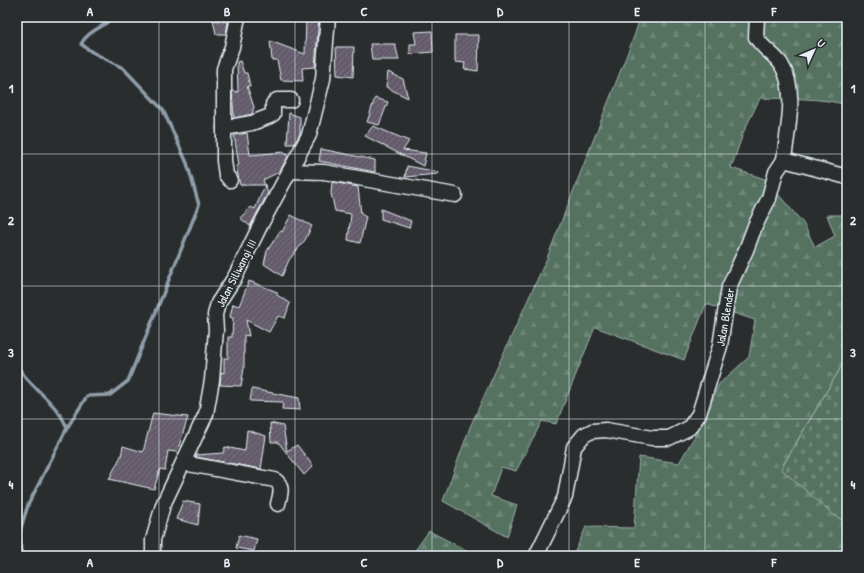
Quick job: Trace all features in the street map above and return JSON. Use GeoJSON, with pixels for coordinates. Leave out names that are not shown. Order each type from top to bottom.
{"type":"FeatureCollection","features":[{"type":"Feature","properties":{"kind":"street"},"geometry":{"type":"LineString","coordinates":[[230,180],[225,168],[225,64],[232,47],[238,17]]}},
{"type":"Feature","properties":{"kind":"street","name":"Jalan Siliwangi III"},"geometry":{"type":"LineString","coordinates":[[153,556],[153,540],[163,505],[206,414],[212,380],[216,330],[215,315],[218,302],[235,277],[309,135],[323,79],[328,17]]}},
{"type":"Feature","properties":{"kind":"street"},"geometry":{"type":"LineString","coordinates":[[757,17],[756,37],[778,60],[786,73],[790,88],[784,160],[847,177]]}},
{"type":"Feature","properties":{"kind":"street"},"geometry":{"type":"LineString","coordinates":[[224,128],[252,123],[270,116],[272,114],[274,102],[280,99],[291,100]]}},
{"type":"Feature","properties":{"kind":"street","name":"Jalan Blender"},"geometry":{"type":"LineString","coordinates":[[536,556],[565,497],[574,447],[584,435],[592,431],[606,430],[652,438],[669,438],[689,428],[699,414],[720,346],[730,287],[755,226],[769,198],[776,172],[784,160]]}},
{"type":"Feature","properties":{"kind":"street"},"geometry":{"type":"LineString","coordinates":[[290,171],[324,172],[455,195]]}},
{"type":"Feature","properties":{"kind":"street"},"geometry":{"type":"LineString","coordinates":[[182,463],[275,480],[279,482],[281,488],[278,504]]}},
{"type":"Feature","properties":{"kind":"green space"},"geometry":{"type":"Polygon","coordinates":[[[640,17],[847,17],[847,105],[836,102],[815,100],[760,98],[744,131],[731,168],[765,179],[803,223],[815,247],[835,236],[827,215],[847,215],[847,357],[781,468],[835,515],[847,522],[847,556],[573,556],[586,527],[634,528],[639,457],[679,463],[703,422],[719,384],[749,357],[755,320],[706,304],[684,360],[595,327],[556,424],[542,421],[516,471],[501,467],[491,496],[517,505],[507,537],[443,501],[470,427],[547,258],[635,34],[640,17]]]}},
{"type":"Feature","properties":{"kind":"green space"},"geometry":{"type":"Polygon","coordinates":[[[847,357],[847,522],[835,516],[781,469],[847,357]]]}},
{"type":"Feature","properties":{"kind":"green space"},"geometry":{"type":"Polygon","coordinates":[[[429,531],[478,556],[411,556],[429,531]]]}},
{"type":"Feature","properties":{"kind":"building"},"geometry":{"type":"Polygon","coordinates":[[[306,17],[319,17],[315,67],[302,68],[303,81],[281,80],[277,60],[272,60],[270,41],[305,54],[306,17]]]}},
{"type":"Feature","properties":{"kind":"building"},"geometry":{"type":"Polygon","coordinates":[[[213,20],[228,22],[226,34],[216,34],[213,20]]]}},
{"type":"Feature","properties":{"kind":"building"},"geometry":{"type":"Polygon","coordinates":[[[432,31],[433,52],[410,54],[410,44],[416,44],[414,32],[432,31]]]}},
{"type":"Feature","properties":{"kind":"building"},"geometry":{"type":"Polygon","coordinates":[[[455,35],[479,35],[478,71],[464,69],[465,63],[455,62],[455,35]]]}},
{"type":"Feature","properties":{"kind":"building"},"geometry":{"type":"Polygon","coordinates":[[[370,44],[395,44],[399,60],[372,60],[370,44]]]}},
{"type":"Feature","properties":{"kind":"building"},"geometry":{"type":"Polygon","coordinates":[[[336,47],[354,47],[353,77],[337,75],[336,47]]]}},
{"type":"Feature","properties":{"kind":"building"},"geometry":{"type":"Polygon","coordinates":[[[240,61],[244,73],[247,73],[250,86],[247,86],[254,107],[252,114],[234,118],[232,91],[238,92],[237,62],[240,61]]]}},
{"type":"Feature","properties":{"kind":"building"},"geometry":{"type":"Polygon","coordinates":[[[388,72],[403,79],[408,98],[386,87],[388,72]]]}},
{"type":"Feature","properties":{"kind":"building"},"geometry":{"type":"Polygon","coordinates":[[[375,98],[388,102],[379,125],[367,122],[375,98]]]}},
{"type":"Feature","properties":{"kind":"building"},"geometry":{"type":"Polygon","coordinates":[[[289,113],[300,117],[300,134],[294,144],[287,144],[289,113]]]}},
{"type":"Feature","properties":{"kind":"building"},"geometry":{"type":"Polygon","coordinates":[[[373,126],[409,141],[403,150],[426,153],[423,166],[365,136],[373,126]]]}},
{"type":"Feature","properties":{"kind":"building"},"geometry":{"type":"Polygon","coordinates":[[[247,133],[250,155],[285,152],[288,157],[279,172],[263,180],[265,185],[240,185],[236,166],[239,165],[234,135],[247,133]]]}},
{"type":"Feature","properties":{"kind":"building"},"geometry":{"type":"Polygon","coordinates":[[[321,149],[375,160],[375,172],[319,161],[321,149]]]}},
{"type":"Feature","properties":{"kind":"building"},"geometry":{"type":"Polygon","coordinates":[[[407,166],[439,172],[438,174],[405,177],[407,166]]]}},
{"type":"Feature","properties":{"kind":"building"},"geometry":{"type":"Polygon","coordinates":[[[332,182],[358,187],[361,214],[366,217],[360,243],[348,240],[351,214],[335,211],[331,193],[332,182]]]}},
{"type":"Feature","properties":{"kind":"building"},"geometry":{"type":"Polygon","coordinates":[[[265,185],[268,193],[250,226],[240,218],[251,207],[255,209],[265,185]]]}},
{"type":"Feature","properties":{"kind":"building"},"geometry":{"type":"Polygon","coordinates":[[[381,209],[411,221],[409,228],[381,219],[381,209]]]}},
{"type":"Feature","properties":{"kind":"building"},"geometry":{"type":"Polygon","coordinates":[[[291,215],[312,226],[305,240],[289,260],[282,276],[264,264],[267,251],[280,231],[282,232],[291,215]]]}},
{"type":"Feature","properties":{"kind":"building"},"geometry":{"type":"Polygon","coordinates":[[[249,281],[277,292],[277,295],[290,303],[285,318],[278,316],[269,332],[246,320],[249,336],[244,335],[244,368],[241,386],[220,385],[221,372],[224,373],[224,358],[228,358],[228,337],[232,337],[233,318],[230,317],[233,304],[239,306],[249,281]]]}},
{"type":"Feature","properties":{"kind":"building"},"geometry":{"type":"Polygon","coordinates":[[[252,389],[299,398],[300,410],[282,409],[283,402],[250,401],[252,389]]]}},
{"type":"Feature","properties":{"kind":"building"},"geometry":{"type":"Polygon","coordinates":[[[153,413],[188,417],[177,452],[168,451],[165,470],[160,469],[154,489],[109,479],[121,456],[123,446],[143,452],[153,413]]]}},
{"type":"Feature","properties":{"kind":"building"},"geometry":{"type":"Polygon","coordinates":[[[270,423],[283,426],[287,451],[297,445],[313,466],[304,475],[278,442],[271,442],[270,423]]]}},
{"type":"Feature","properties":{"kind":"building"},"geometry":{"type":"Polygon","coordinates":[[[247,430],[266,436],[261,469],[196,457],[196,455],[223,453],[225,447],[245,451],[247,430]]]}},
{"type":"Feature","properties":{"kind":"building"},"geometry":{"type":"Polygon","coordinates":[[[183,501],[200,504],[198,525],[176,519],[183,501]]]}},
{"type":"Feature","properties":{"kind":"building"},"geometry":{"type":"Polygon","coordinates":[[[239,535],[257,539],[254,551],[236,548],[239,535]]]}},
{"type":"Feature","properties":{"kind":"waterway"},"geometry":{"type":"LineString","coordinates":[[67,428],[87,396],[110,395],[128,381],[199,205],[187,163],[163,110],[123,68],[92,52],[81,44],[88,35],[105,24],[112,17]]}},
{"type":"Feature","properties":{"kind":"waterway"},"geometry":{"type":"LineString","coordinates":[[17,365],[29,381],[57,410],[67,428],[28,505],[19,534],[22,556]]}}]}
